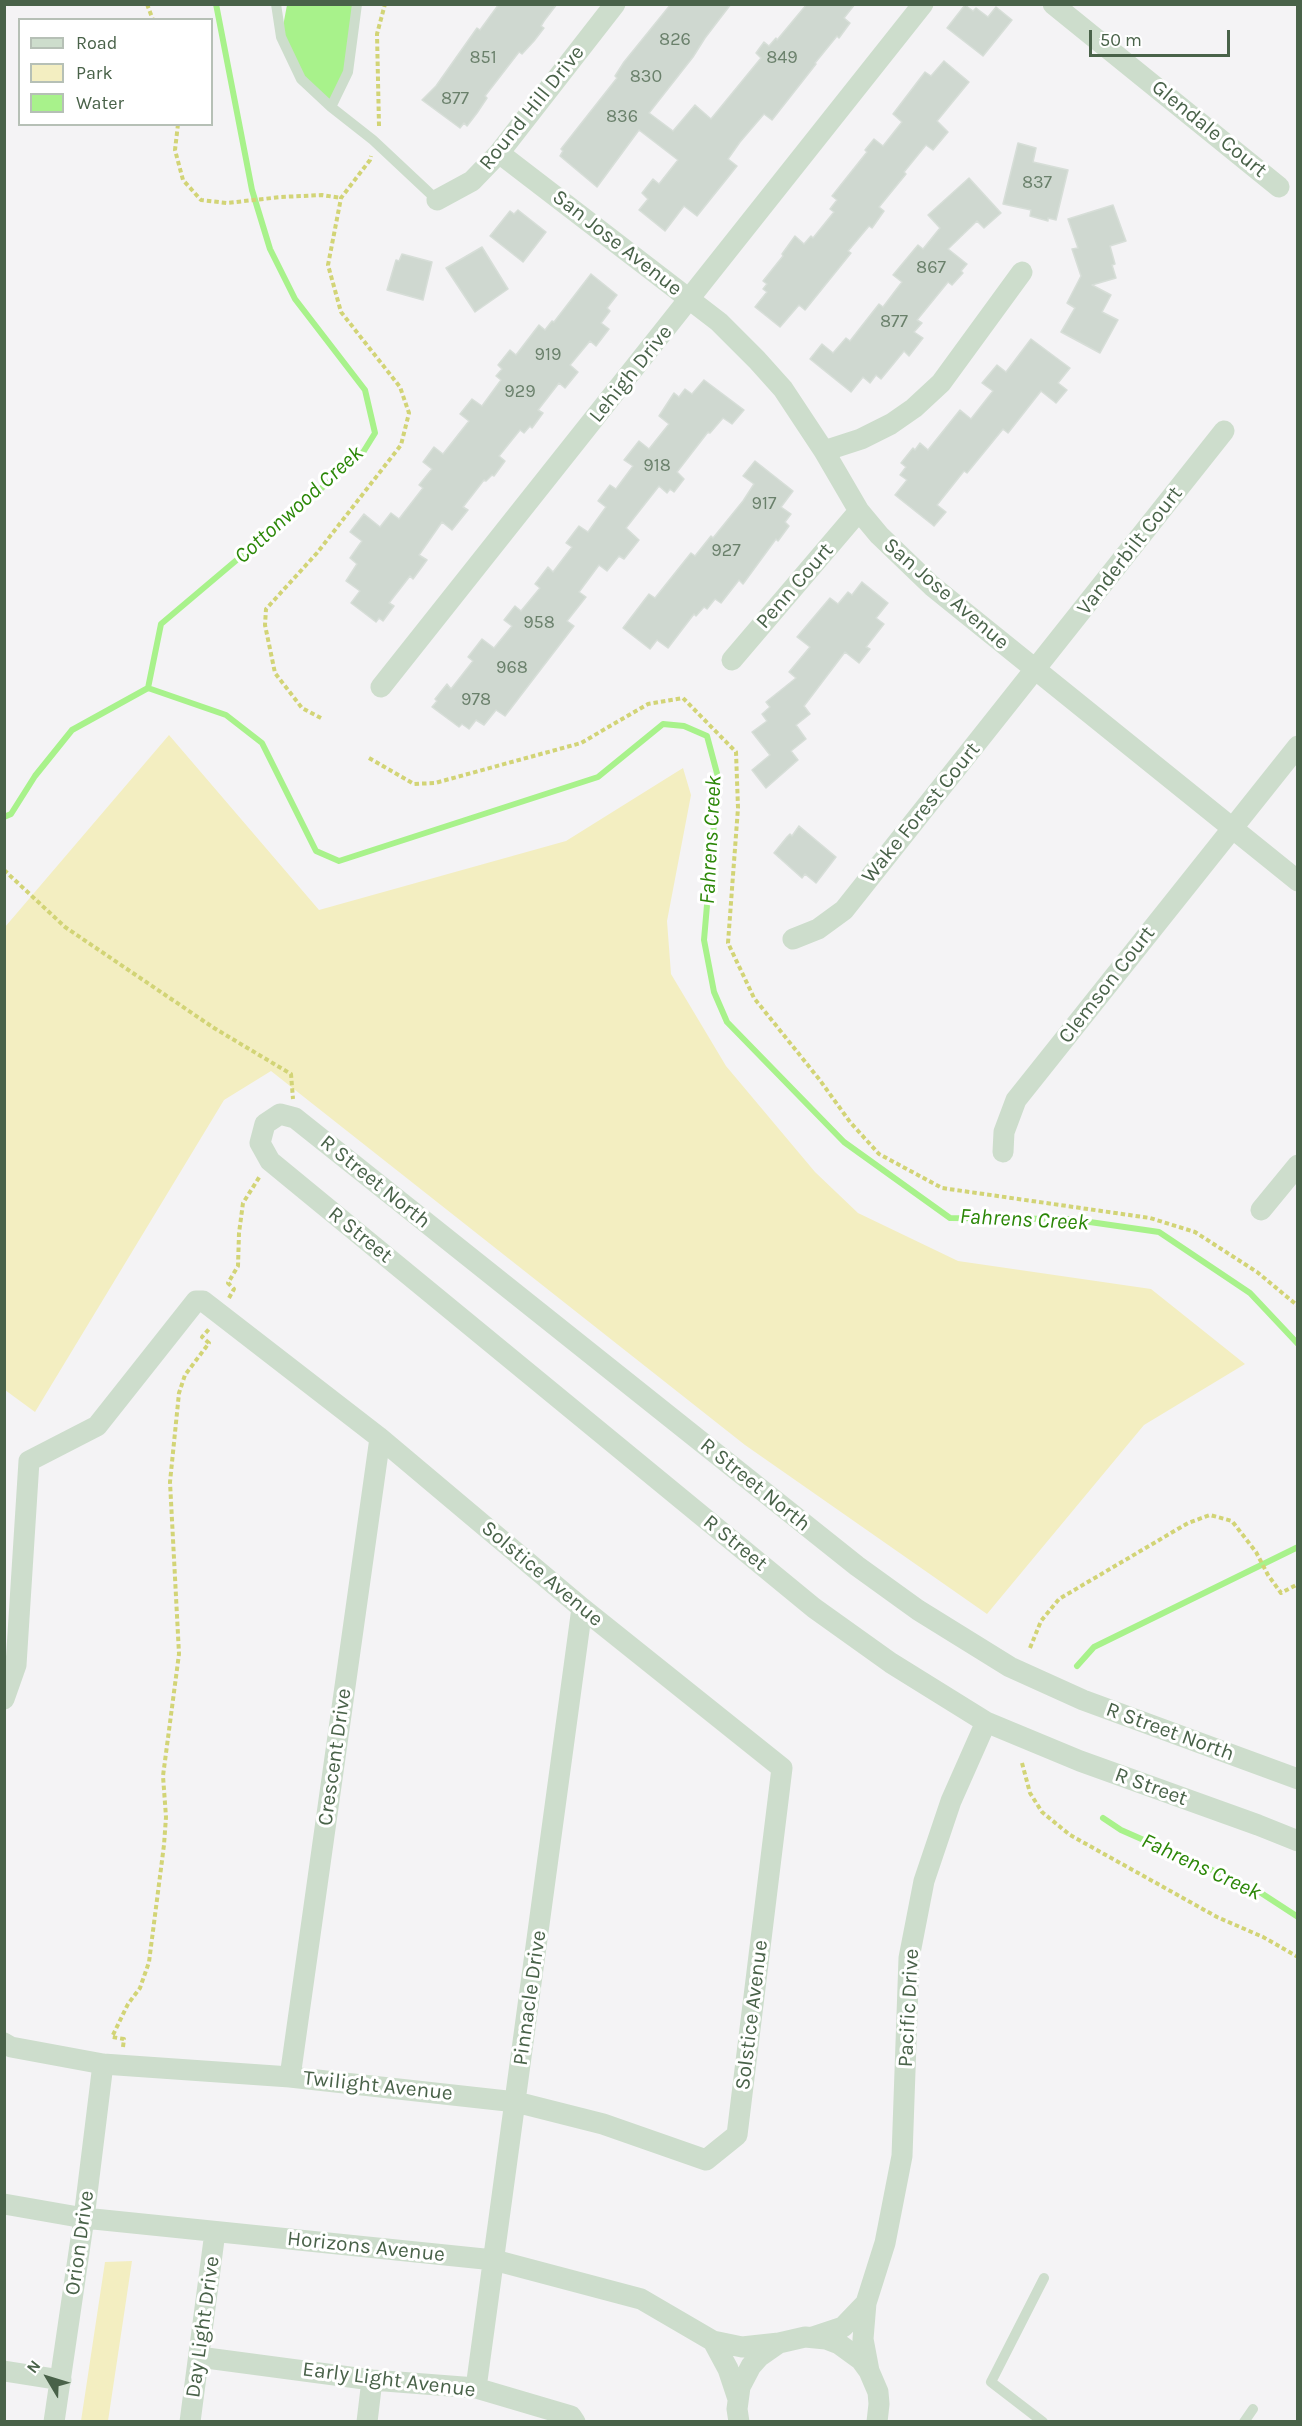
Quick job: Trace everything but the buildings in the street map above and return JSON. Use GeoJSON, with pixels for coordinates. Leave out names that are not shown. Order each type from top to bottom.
{"type":"FeatureCollection","features":[{"type":"Feature","properties":{"kind":"street","name":"Round Hill Drive"},"geometry":{"type":"LineString","coordinates":[[437,200],[472,181],[499,153],[615,4]]}},
{"type":"Feature","properties":{"kind":"street","name":"Lehigh Drive"},"geometry":{"type":"LineString","coordinates":[[381,687],[923,4]]}},
{"type":"Feature","properties":{"kind":"street","name":"Glendale Court"},"geometry":{"type":"LineString","coordinates":[[1053,4],[1279,187]]}},
{"type":"Feature","properties":{"kind":"street","name":"San Jose Avenue"},"geometry":{"type":"LineString","coordinates":[[499,153],[719,322],[783,389],[824,451],[859,512],[879,536],[932,586],[1298,881]]}},
{"type":"Feature","properties":{"kind":"street"},"geometry":{"type":"LineString","coordinates":[[824,451],[861,440],[891,424],[914,408],[941,383],[1022,272]]}},
{"type":"Feature","properties":{"kind":"street","name":"Vanderbilt Court"},"geometry":{"type":"LineString","coordinates":[[1036,670],[1224,431]]}},
{"type":"Feature","properties":{"kind":"street","name":"Penn Court"},"geometry":{"type":"LineString","coordinates":[[732,660],[859,512]]}},
{"type":"Feature","properties":{"kind":"street","name":"Wake Forest Court"},"geometry":{"type":"LineString","coordinates":[[793,939],[818,929],[844,910],[1036,670]]}},
{"type":"Feature","properties":{"kind":"street","name":"Clemson Court"},"geometry":{"type":"LineString","coordinates":[[1003,1152],[1004,1132],[1016,1100],[1298,746]]}},
{"type":"Feature","properties":{"kind":"street"},"geometry":{"type":"LineString","coordinates":[[270,1161],[260,1143],[265,1124],[280,1114],[295,1118]]}},
{"type":"Feature","properties":{"kind":"street","name":"R Street North"},"geometry":{"type":"LineString","coordinates":[[295,1118],[857,1566],[918,1610],[1010,1667],[1083,1700],[1298,1779]]}},
{"type":"Feature","properties":{"kind":"street","name":"R Street"},"geometry":{"type":"LineString","coordinates":[[270,1161],[814,1608],[891,1663],[986,1722],[1080,1761],[1298,1841]]}},
{"type":"Feature","properties":{"kind":"street"},"geometry":{"type":"LineString","coordinates":[[1261,1210],[1298,1164]]}},
{"type":"Feature","properties":{"kind":"street","name":"Solstice Avenue"},"geometry":{"type":"LineString","coordinates":[[10,1664],[24,1553],[28,1461],[98,1426],[196,1301],[203,1301],[380,1438],[582,1608],[782,1768],[737,2135]]}},
{"type":"Feature","properties":{"kind":"street","name":"Crescent Drive"},"geometry":{"type":"LineString","coordinates":[[290,2077],[380,1438]]}},
{"type":"Feature","properties":{"kind":"street","name":"Pinnacle Drive"},"geometry":{"type":"LineString","coordinates":[[476,2388],[582,1608]]}},
{"type":"Feature","properties":{"kind":"street"},"geometry":{"type":"LineString","coordinates":[[4,1700],[10,1664]]}},
{"type":"Feature","properties":{"kind":"street","name":"Pacific Drive"},"geometry":{"type":"LineString","coordinates":[[879,2419],[878,2392],[869,2371],[863,2339],[867,2303],[885,2243],[902,2156],[909,1958],[924,1881],[951,1801],[986,1722]]}},
{"type":"Feature","properties":{"kind":"street","name":"Twilight Avenue"},"geometry":{"type":"LineString","coordinates":[[4,2043],[11,2047],[112,2065],[290,2077],[516,2102],[603,2124],[706,2160],[737,2135]]}},
{"type":"Feature","properties":{"kind":"street","name":"Orion Drive"},"geometry":{"type":"LineString","coordinates":[[54,2421],[84,2218],[112,2065]]}},
{"type":"Feature","properties":{"kind":"street","name":"Horizons Avenue"},"geometry":{"type":"LineString","coordinates":[[4,2204],[84,2218],[494,2260],[641,2299],[713,2341],[742,2347],[813,2337]]}},
{"type":"Feature","properties":{"kind":"street","name":"Day Light Drive"},"geometry":{"type":"LineString","coordinates":[[190,2421],[215,2232]]}},
{"type":"Feature","properties":{"kind":"street","name":"Pacific Drive"},"geometry":{"type":"LineString","coordinates":[[813,2337],[843,2326],[867,2303]]}},
{"type":"Feature","properties":{"kind":"street"},"geometry":{"type":"LineString","coordinates":[[813,2337],[826,2339],[845,2347],[861,2360],[869,2371]]}},
{"type":"Feature","properties":{"kind":"street"},"geometry":{"type":"LineString","coordinates":[[713,2341],[728,2369],[738,2399]]}},
{"type":"Feature","properties":{"kind":"street"},"geometry":{"type":"LineString","coordinates":[[739,2421],[740,2387],[751,2366],[778,2343]]}},
{"type":"Feature","properties":{"kind":"street","name":"Early Light Avenue"},"geometry":{"type":"LineString","coordinates":[[199,2356],[372,2380],[476,2388],[571,2416],[574,2421]]}},
{"type":"Feature","properties":{"kind":"street"},"geometry":{"type":"LineString","coordinates":[[4,2371],[61,2380]]}},
{"type":"Feature","properties":{"kind":"street"},"geometry":{"type":"LineString","coordinates":[[366,2421],[372,2380]]}},
{"type":"Feature","properties":{"kind":"lane"},"geometry":{"type":"LineString","coordinates":[[276,4],[281,37],[301,79],[331,107],[373,140],[437,200]]}},
{"type":"Feature","properties":{"kind":"lane"},"geometry":{"type":"LineString","coordinates":[[331,107],[348,72],[357,4]]}},
{"type":"Feature","properties":{"kind":"lane"},"geometry":{"type":"LineString","coordinates":[[1043,2421],[992,2382],[1044,2278]]}},
{"type":"Feature","properties":{"kind":"lane"},"geometry":{"type":"LineString","coordinates":[[1244,2421],[1253,2409]]}},
{"type":"Feature","properties":{"kind":"path"},"geometry":{"type":"LineString","coordinates":[[321,718],[302,708],[275,673],[265,625],[266,609],[317,553],[401,445],[409,413],[400,387],[341,312],[328,266],[341,198],[370,160],[373,140],[379,133],[377,34],[385,4]]}},
{"type":"Feature","properties":{"kind":"path"},"geometry":{"type":"LineString","coordinates":[[178,126],[175,150],[183,180],[201,200],[234,202],[281,196],[322,195],[341,198]]}},
{"type":"Feature","properties":{"kind":"path"},"geometry":{"type":"LineString","coordinates":[[369,758],[414,784],[435,783],[581,743],[648,704],[683,698],[736,752],[738,808],[728,943],[754,998],[819,1079],[849,1122],[879,1154],[942,1188],[1150,1218],[1195,1232],[1257,1272],[1298,1306]]}},
{"type":"Feature","properties":{"kind":"path"},"geometry":{"type":"LineString","coordinates":[[4,870],[65,927],[214,1028],[291,1074],[295,1118]]}},
{"type":"Feature","properties":{"kind":"path"},"geometry":{"type":"LineString","coordinates":[[112,2065],[124,2039],[112,2037],[128,2004],[140,1988],[149,1962],[164,1845],[166,1817],[163,1776],[179,1653],[170,1482],[179,1393],[185,1375],[209,1343],[202,1337],[211,1326],[224,1317],[227,1300],[234,1289],[228,1283],[238,1266],[243,1203],[270,1161]]}},
{"type":"Feature","properties":{"kind":"path"},"geometry":{"type":"LineString","coordinates":[[1030,1648],[1041,1621],[1059,1599],[1188,1522],[1210,1515],[1232,1521],[1256,1552],[1281,1593],[1298,1584]]}},
{"type":"Feature","properties":{"kind":"path"},"geometry":{"type":"LineString","coordinates":[[1022,1763],[1030,1793],[1042,1812],[1070,1835],[1217,1917],[1263,1937],[1298,1957]]}},
{"type":"Feature","properties":{"kind":"green space"},"geometry":{"type":"Polygon","coordinates":[[[169,735],[319,910],[566,841],[683,768],[691,795],[667,921],[671,974],[726,1066],[815,1172],[858,1213],[958,1261],[1151,1289],[1245,1364],[1144,1425],[987,1614],[745,1445],[271,1071],[224,1100],[35,1412],[5,1390],[5,927],[169,735]]]}},
{"type":"Feature","properties":{"kind":"green space"},"geometry":{"type":"Polygon","coordinates":[[[132,2261],[108,2421],[81,2421],[105,2262],[132,2261]]]}},
{"type":"Feature","properties":{"kind":"water"},"geometry":{"type":"Polygon","coordinates":[[[287,5],[357,5],[348,72],[331,107],[301,79],[281,37],[287,5]]]}},
{"type":"Feature","properties":{"kind":"waterway","name":"Cottonwood Creek"},"geometry":{"type":"LineString","coordinates":[[148,688],[161,624],[362,454],[375,433],[365,390],[295,299],[270,249],[252,190],[216,4]]}},
{"type":"Feature","properties":{"kind":"waterway","name":"Fahrens Creek"},"geometry":{"type":"LineString","coordinates":[[4,817],[11,814],[35,776],[72,730],[148,688],[226,715],[262,743],[316,851],[339,861],[598,777],[663,724],[684,726],[707,736],[718,777],[704,940],[714,992],[727,1022],[844,1142],[950,1218],[1069,1219],[1159,1232],[1250,1293],[1298,1344]]}},
{"type":"Feature","properties":{"kind":"waterway","name":"Fahrens Creek"},"geometry":{"type":"LineString","coordinates":[[1077,1666],[1094,1647],[1298,1547]]}},
{"type":"Feature","properties":{"kind":"waterway","name":"Fahrens Creek"},"geometry":{"type":"LineString","coordinates":[[1103,1818],[1121,1830],[1255,1889],[1298,1917]]}}]}
